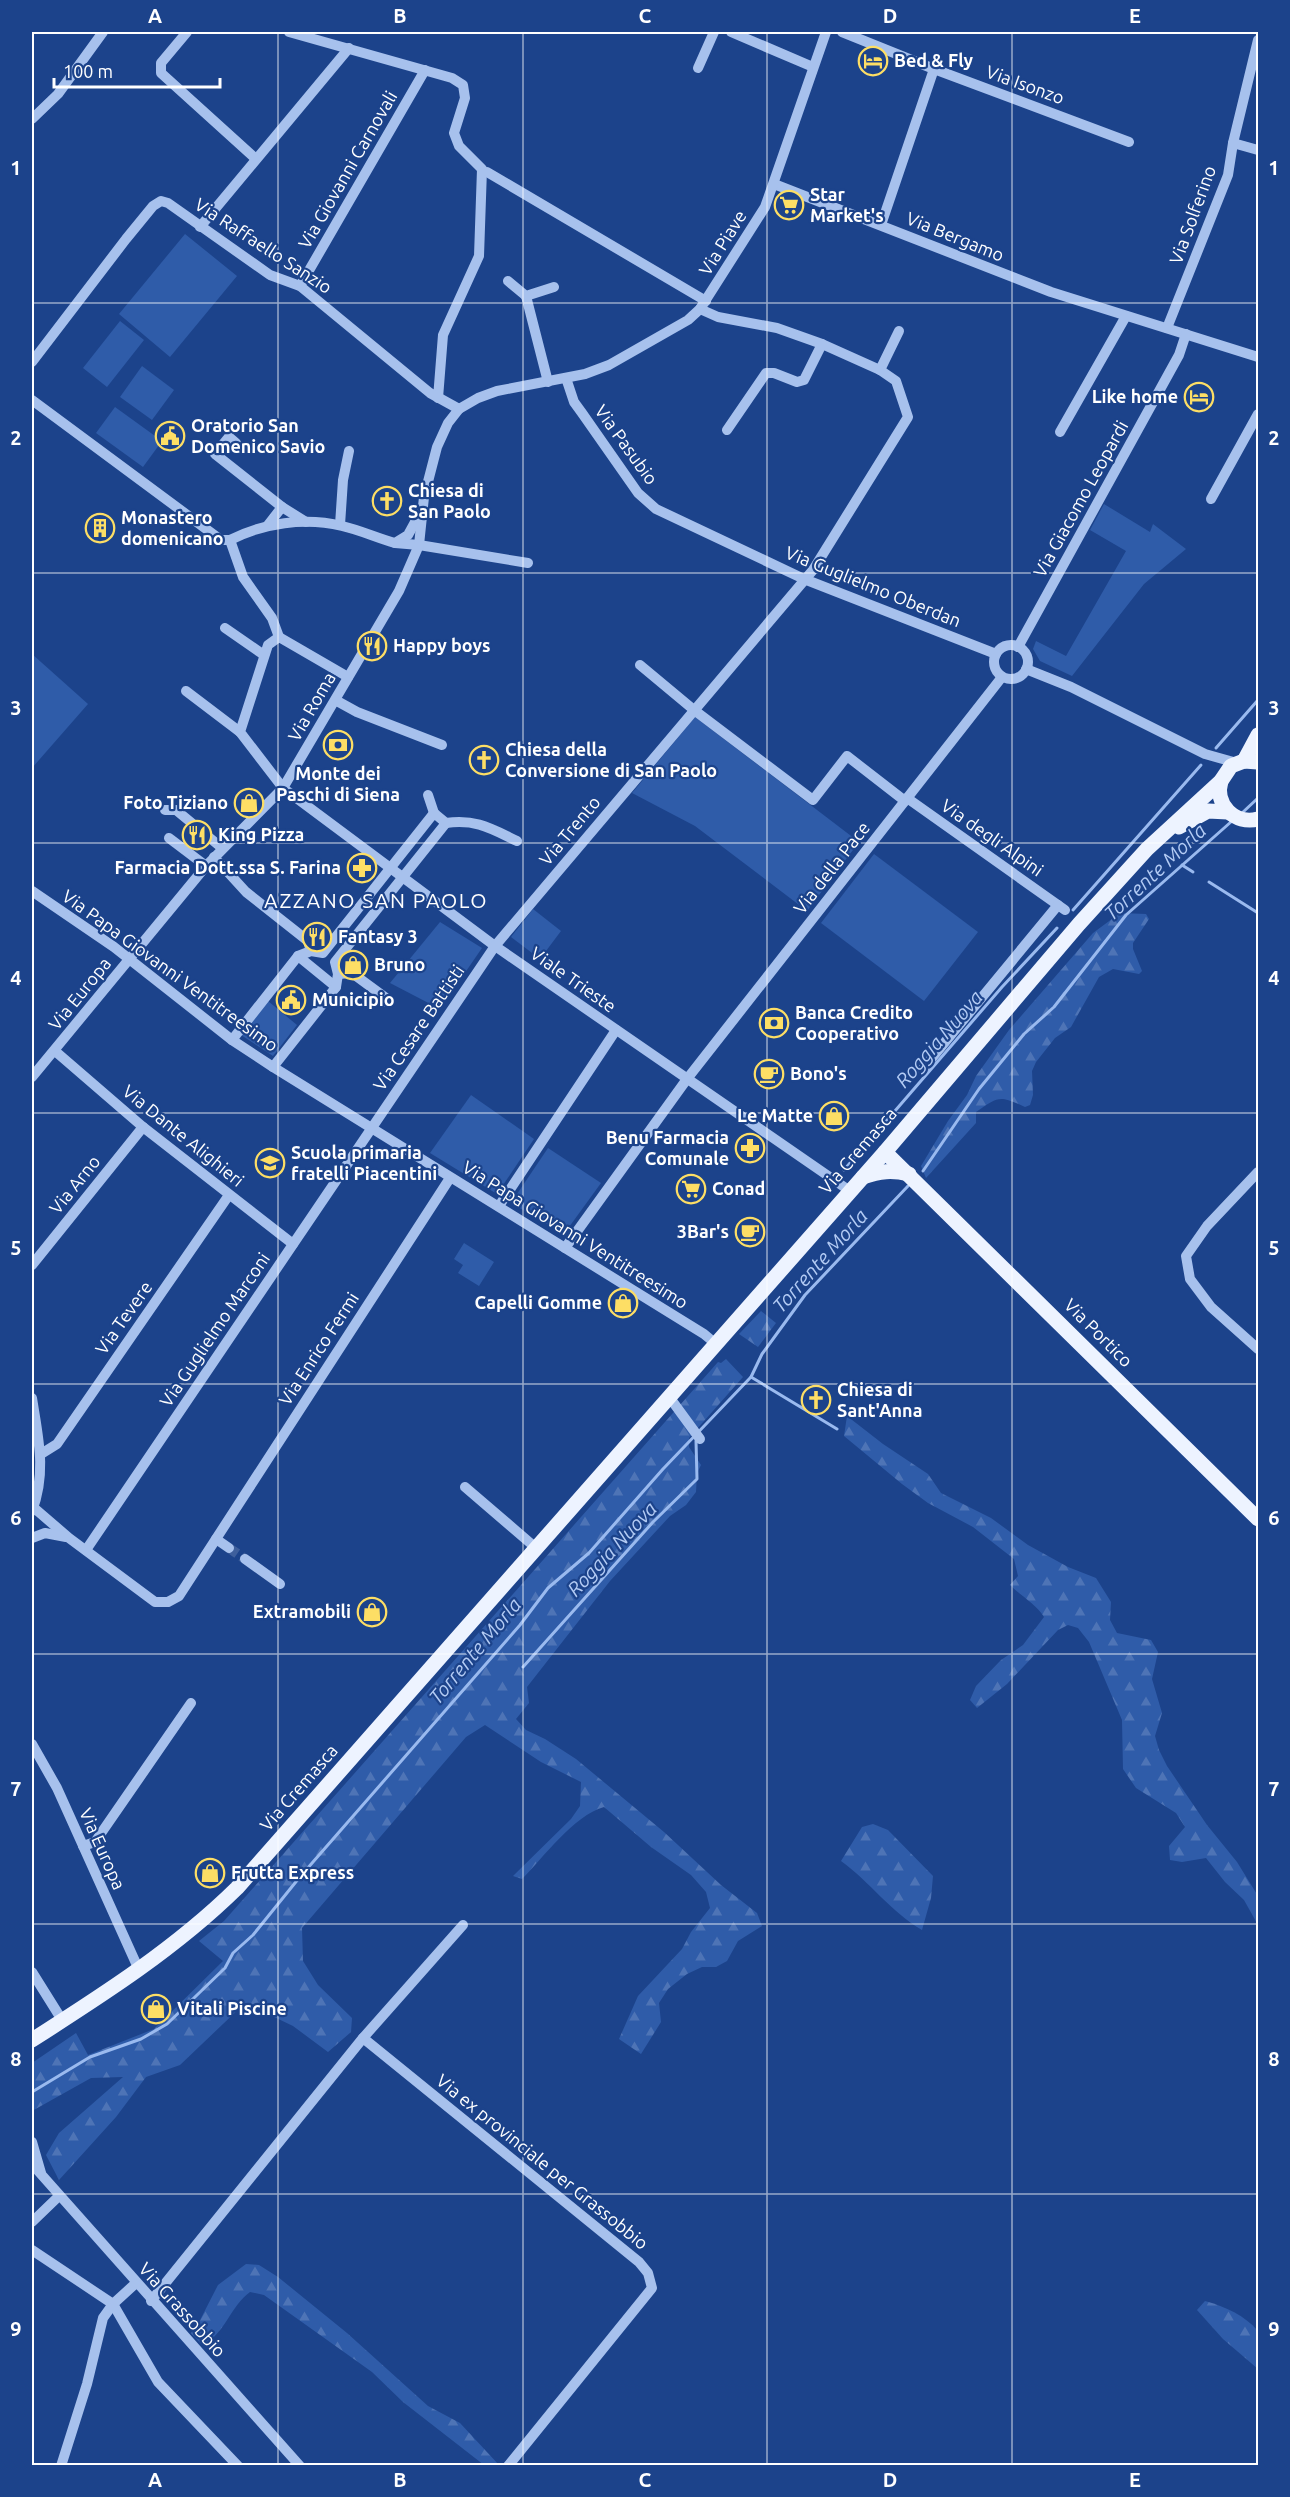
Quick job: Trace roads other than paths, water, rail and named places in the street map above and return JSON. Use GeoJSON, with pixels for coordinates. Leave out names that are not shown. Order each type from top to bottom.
{"type":"FeatureCollection","features":[{"type":"Feature","properties":{"kind":"main road","name":"Via Cremasca"},"geometry":{"type":"LineString","coordinates":[[32,2040],[139,1970],[207,1917],[237,1888],[885,1152],[1079,924],[1147,849],[1237,768],[1258,735]]}},
{"type":"Feature","properties":{"kind":"main road"},"geometry":{"type":"LineString","coordinates":[[1233,815],[1220,798],[1237,768]]}},
{"type":"Feature","properties":{"kind":"main road","name":"Via Cremasca"},"geometry":{"type":"LineString","coordinates":[[1147,849],[1208,811],[1258,819]]}},
{"type":"Feature","properties":{"kind":"main road","name":"Via Portico"},"geometry":{"type":"LineString","coordinates":[[885,1152],[1258,1519]]}},
{"type":"Feature","properties":{"kind":"main road"},"geometry":{"type":"LineString","coordinates":[[863,1177],[879,1172],[894,1171],[909,1174]]}},
{"type":"Feature","properties":{"kind":"street"},"geometry":{"type":"LineString","coordinates":[[32,119],[58,94],[103,32]]}},
{"type":"Feature","properties":{"kind":"street"},"geometry":{"type":"LineString","coordinates":[[188,32],[161,63],[161,73],[256,159]]}},
{"type":"Feature","properties":{"kind":"street"},"geometry":{"type":"LineString","coordinates":[[289,32],[452,78],[463,85],[465,98],[454,133],[457,143],[484,170],[703,305],[718,317],[777,328],[822,344],[880,370],[899,331]]}},
{"type":"Feature","properties":{"kind":"street"},"geometry":{"type":"LineString","coordinates":[[698,68],[714,32]]}},
{"type":"Feature","properties":{"kind":"street"},"geometry":{"type":"LineString","coordinates":[[731,32],[813,67]]}},
{"type":"Feature","properties":{"kind":"street","name":"Via Piave"},"geometry":{"type":"LineString","coordinates":[[419,544],[424,504],[437,447],[448,423],[459,410],[478,398],[497,391],[566,378],[609,365],[681,324],[703,305],[765,207],[826,32]]}},
{"type":"Feature","properties":{"kind":"street","name":"Via Isonzo"},"geometry":{"type":"LineString","coordinates":[[842,32],[1129,142]]}},
{"type":"Feature","properties":{"kind":"street","name":"Via Solferino"},"geometry":{"type":"LineString","coordinates":[[1167,328],[1228,175],[1233,143],[1258,40]]}},
{"type":"Feature","properties":{"kind":"street"},"geometry":{"type":"LineString","coordinates":[[200,227],[348,48]]}},
{"type":"Feature","properties":{"kind":"street"},"geometry":{"type":"LineString","coordinates":[[881,225],[934,69]]}},
{"type":"Feature","properties":{"kind":"street","name":"Via Giovanni Carnovali"},"geometry":{"type":"LineString","coordinates":[[300,286],[425,70]]}},
{"type":"Feature","properties":{"kind":"street"},"geometry":{"type":"LineString","coordinates":[[1233,143],[1258,150]]}},
{"type":"Feature","properties":{"kind":"street"},"geometry":{"type":"LineString","coordinates":[[438,398],[443,335],[479,256],[484,170]]}},
{"type":"Feature","properties":{"kind":"street","name":"Via Bergamo"},"geometry":{"type":"LineString","coordinates":[[774,184],[1051,292],[1258,357]]}},
{"type":"Feature","properties":{"kind":"street","name":"Via Raffaello Sanzio"},"geometry":{"type":"LineString","coordinates":[[32,362],[126,239],[153,206],[161,201],[168,203],[270,275],[300,286],[438,398],[459,410]]}},
{"type":"Feature","properties":{"kind":"street"},"geometry":{"type":"LineString","coordinates":[[508,281],[526,296],[548,382]]}},
{"type":"Feature","properties":{"kind":"street"},"geometry":{"type":"LineString","coordinates":[[526,296],[554,287]]}},
{"type":"Feature","properties":{"kind":"street"},"geometry":{"type":"LineString","coordinates":[[1060,432],[1126,316]]}},
{"type":"Feature","properties":{"kind":"street","name":"Via Giacomo Leopardi"},"geometry":{"type":"LineString","coordinates":[[1018,647],[1179,355],[1186,334]]}},
{"type":"Feature","properties":{"kind":"street"},"geometry":{"type":"LineString","coordinates":[[727,430],[766,373],[774,372],[796,382],[804,380],[822,344]]}},
{"type":"Feature","properties":{"kind":"street","name":"Via Trento"},"geometry":{"type":"LineString","coordinates":[[495,946],[813,570],[908,417],[896,381],[880,370]]}},
{"type":"Feature","properties":{"kind":"street","name":"Via Pasubio"},"geometry":{"type":"LineString","coordinates":[[566,378],[574,402],[638,493],[656,509],[740,548]]}},
{"type":"Feature","properties":{"kind":"street"},"geometry":{"type":"LineString","coordinates":[[32,400],[221,540],[230,540],[268,525],[307,523],[340,525],[395,543],[419,544],[528,563]]}},
{"type":"Feature","properties":{"kind":"street"},"geometry":{"type":"LineString","coordinates":[[1211,499],[1258,414]]}},
{"type":"Feature","properties":{"kind":"street"},"geometry":{"type":"LineString","coordinates":[[236,443],[229,437],[215,454],[248,474],[282,507],[307,523]]}},
{"type":"Feature","properties":{"kind":"street"},"geometry":{"type":"LineString","coordinates":[[340,525],[343,480],[349,451]]}},
{"type":"Feature","properties":{"kind":"street"},"geometry":{"type":"LineString","coordinates":[[395,543],[408,535],[424,504]]}},
{"type":"Feature","properties":{"kind":"street"},"geometry":{"type":"LineString","coordinates":[[268,525],[282,507]]}},
{"type":"Feature","properties":{"kind":"street"},"geometry":{"type":"LineString","coordinates":[[230,540],[243,577],[272,618],[279,637],[348,677]]}},
{"type":"Feature","properties":{"kind":"street","name":"Via Roma"},"geometry":{"type":"LineString","coordinates":[[131,959],[222,848],[283,788],[399,591],[419,544]]}},
{"type":"Feature","properties":{"kind":"street","name":"Via Guglielmo Oberdan"},"geometry":{"type":"LineString","coordinates":[[740,548],[804,579],[996,654]]}},
{"type":"Feature","properties":{"kind":"street"},"geometry":{"type":"LineString","coordinates":[[225,628],[264,655]]}},
{"type":"Feature","properties":{"kind":"street"},"geometry":{"type":"LineString","coordinates":[[240,732],[268,645],[279,637]]}},
{"type":"Feature","properties":{"kind":"street"},"geometry":{"type":"LineString","coordinates":[[1007,646],[1018,647],[1027,656],[1026,669],[1016,678],[1002,677],[995,668],[996,654],[1007,646]]}},
{"type":"Feature","properties":{"kind":"street"},"geometry":{"type":"LineString","coordinates":[[640,665],[693,710],[813,800],[847,756],[906,799]]}},
{"type":"Feature","properties":{"kind":"street"},"geometry":{"type":"LineString","coordinates":[[1026,669],[1071,687],[1237,768]]}},
{"type":"Feature","properties":{"kind":"street","name":"Via della Pace"},"geometry":{"type":"LineString","coordinates":[[565,1248],[687,1079],[1002,677]]}},
{"type":"Feature","properties":{"kind":"street","name":"Viale Trieste"},"geometry":{"type":"LineString","coordinates":[[186,691],[240,732],[283,788],[495,946],[850,1191]]}},
{"type":"Feature","properties":{"kind":"street"},"geometry":{"type":"LineString","coordinates":[[336,701],[357,712],[442,745]]}},
{"type":"Feature","properties":{"kind":"street"},"geometry":{"type":"LineString","coordinates":[[428,795],[434,813],[446,823]]}},
{"type":"Feature","properties":{"kind":"street","name":"Via degli Alpini"},"geometry":{"type":"LineString","coordinates":[[906,799],[1061,908],[1016,957],[922,1070]]}},
{"type":"Feature","properties":{"kind":"street"},"geometry":{"type":"LineString","coordinates":[[165,810],[176,810],[222,848]]}},
{"type":"Feature","properties":{"kind":"street"},"geometry":{"type":"LineString","coordinates":[[232,1040],[298,956],[317,952],[434,813]]}},
{"type":"Feature","properties":{"kind":"street"},"geometry":{"type":"LineString","coordinates":[[334,962],[446,823],[478,822],[517,841]]}},
{"type":"Feature","properties":{"kind":"street"},"geometry":{"type":"LineString","coordinates":[[169,838],[206,866]]}},
{"type":"Feature","properties":{"kind":"street"},"geometry":{"type":"LineString","coordinates":[[214,857],[246,892],[308,941],[317,952],[334,962],[338,974],[336,987],[273,1067]]}},
{"type":"Feature","properties":{"kind":"street","name":"Via Papa Giovanni Ventitreesimo"},"geometry":{"type":"LineString","coordinates":[[32,891],[131,959],[232,1040],[450,1178],[704,1334],[716,1344]]}},
{"type":"Feature","properties":{"kind":"street","name":"Via Cesare Battisti"},"geometry":{"type":"LineString","coordinates":[[371,1128],[495,946]]}},
{"type":"Feature","properties":{"kind":"street"},"geometry":{"type":"LineString","coordinates":[[298,956],[336,987]]}},
{"type":"Feature","properties":{"kind":"street","name":"Via Europa"},"geometry":{"type":"LineString","coordinates":[[32,1077],[131,959]]}},
{"type":"Feature","properties":{"kind":"street"},"geometry":{"type":"LineString","coordinates":[[338,974],[352,973],[386,998],[383,1002]]}},
{"type":"Feature","properties":{"kind":"street"},"geometry":{"type":"LineString","coordinates":[[499,1206],[616,1030]]}},
{"type":"Feature","properties":{"kind":"street","name":"Via Dante Alighieri"},"geometry":{"type":"LineString","coordinates":[[55,1051],[143,1127],[293,1244]]}},
{"type":"Feature","properties":{"kind":"street","name":"Via Arno"},"geometry":{"type":"LineString","coordinates":[[32,1264],[143,1127]]}},
{"type":"Feature","properties":{"kind":"street","name":"Via Guglielmo Marconi"},"geometry":{"type":"LineString","coordinates":[[86,1550],[371,1128]]}},
{"type":"Feature","properties":{"kind":"street"},"geometry":{"type":"LineString","coordinates":[[1258,1172],[1208,1226],[1186,1256],[1190,1279],[1211,1307],[1258,1350]]}},
{"type":"Feature","properties":{"kind":"street","name":"Via Enrico Fermi"},"geometry":{"type":"LineString","coordinates":[[32,1509],[155,1602],[168,1602],[178,1596],[450,1178]]}},
{"type":"Feature","properties":{"kind":"street","name":"Via Tevere"},"geometry":{"type":"LineString","coordinates":[[41,1454],[57,1444],[229,1195]]}},
{"type":"Feature","properties":{"kind":"street"},"geometry":{"type":"LineString","coordinates":[[32,1398],[41,1454],[41,1479],[32,1509]]}},
{"type":"Feature","properties":{"kind":"street"},"geometry":{"type":"LineString","coordinates":[[670,1398],[700,1439]]}},
{"type":"Feature","properties":{"kind":"street"},"geometry":{"type":"LineString","coordinates":[[465,1487],[536,1548]]}},
{"type":"Feature","properties":{"kind":"street","name":"Via Enrico Fermi"},"geometry":{"type":"LineString","coordinates":[[32,1538],[45,1533],[69,1538]]}},
{"type":"Feature","properties":{"kind":"street"},"geometry":{"type":"LineString","coordinates":[[216,1539],[229,1548]]}},
{"type":"Feature","properties":{"kind":"street"},"geometry":{"type":"LineString","coordinates":[[245,1559],[280,1584]]}},
{"type":"Feature","properties":{"kind":"street"},"geometry":{"type":"LineString","coordinates":[[83,1846],[95,1842],[191,1703]]}},
{"type":"Feature","properties":{"kind":"street","name":"Via Europa"},"geometry":{"type":"LineString","coordinates":[[32,1744],[57,1788],[139,1970]]}},
{"type":"Feature","properties":{"kind":"street"},"geometry":{"type":"LineString","coordinates":[[151,2301],[363,2038],[463,1925]]}},
{"type":"Feature","properties":{"kind":"street"},"geometry":{"type":"LineString","coordinates":[[32,1972],[62,2020]]}},
{"type":"Feature","properties":{"kind":"street","name":"Via ex provinciale per Grassobbio"},"geometry":{"type":"LineString","coordinates":[[363,2038],[639,2262],[648,2273],[652,2288],[508,2466]]}},
{"type":"Feature","properties":{"kind":"street","name":"Via Grassobbio"},"geometry":{"type":"LineString","coordinates":[[32,2142],[41,2175]]}},
{"type":"Feature","properties":{"kind":"street","name":"Via Grassobbio"},"geometry":{"type":"LineString","coordinates":[[32,2164],[151,2301],[300,2466]]}},
{"type":"Feature","properties":{"kind":"street"},"geometry":{"type":"LineString","coordinates":[[32,2222],[59,2196]]}},
{"type":"Feature","properties":{"kind":"street"},"geometry":{"type":"LineString","coordinates":[[32,2250],[113,2304],[158,2382],[238,2466]]}},
{"type":"Feature","properties":{"kind":"street"},"geometry":{"type":"LineString","coordinates":[[61,2466],[87,2384],[103,2318],[113,2304],[136,2283]]}},
{"type":"Feature","properties":{"kind":"waterway","name":"Roggia Nuova"},"geometry":{"type":"LineString","coordinates":[[1216,748],[1258,700]]}},
{"type":"Feature","properties":{"kind":"waterway","name":"Roggia Nuova"},"geometry":{"type":"LineString","coordinates":[[1073,910],[1201,765]]}},
{"type":"Feature","properties":{"kind":"waterway","name":"Torrente Morla"},"geometry":{"type":"LineString","coordinates":[[1242,813],[1258,798]]}},
{"type":"Feature","properties":{"kind":"waterway","name":"Torrente Morla"},"geometry":{"type":"LineString","coordinates":[[923,1171],[979,1089],[1024,1034],[1054,1007],[1126,915],[1232,821]]}},
{"type":"Feature","properties":{"kind":"waterway"},"geometry":{"type":"LineString","coordinates":[[1182,865],[1193,872]]}},
{"type":"Feature","properties":{"kind":"waterway"},"geometry":{"type":"LineString","coordinates":[[1209,882],[1258,913]]}},
{"type":"Feature","properties":{"kind":"waterway","name":"Roggia Nuova"},"geometry":{"type":"LineString","coordinates":[[844,1170],[1002,987],[1057,928]]}},
{"type":"Feature","properties":{"kind":"waterway","name":"Torrente Morla"},"geometry":{"type":"LineString","coordinates":[[32,2092],[90,2057],[141,2039],[167,2024],[225,1968],[233,1953],[253,1935],[299,1878],[520,1625],[548,1588],[589,1553],[663,1469],[751,1377],[762,1354],[805,1295],[908,1186]]}},
{"type":"Feature","properties":{"kind":"waterway"},"geometry":{"type":"LineString","coordinates":[[751,1377],[837,1429]]}},
{"type":"Feature","properties":{"kind":"waterway","name":"Roggia Nuova"},"geometry":{"type":"LineString","coordinates":[[523,1667],[653,1522],[697,1479],[696,1441]]}},
{"type":"Feature","properties":{"kind":"tunnel"},"geometry":{"type":"LineString","coordinates":[[229,1548],[245,1559]]}},
{"type":"Feature","properties":{"kind":"place","name":"Bed & Fly"},"geometry":{"type":"Point","coordinates":[873,61]}},
{"type":"Feature","properties":{"kind":"place","name":"Star Market's"},"geometry":{"type":"Point","coordinates":[789,205]}},
{"type":"Feature","properties":{"kind":"place","name":"Like home"},"geometry":{"type":"Point","coordinates":[1199,397]}},
{"type":"Feature","properties":{"kind":"place","name":"Oratorio San Domenico Savio"},"geometry":{"type":"Point","coordinates":[170,436]}},
{"type":"Feature","properties":{"kind":"place","name":"Chiesa di San Paolo"},"geometry":{"type":"Point","coordinates":[387,501]}},
{"type":"Feature","properties":{"kind":"place","name":"Monastero domenicano"},"geometry":{"type":"Point","coordinates":[100,528]}},
{"type":"Feature","properties":{"kind":"place","name":"Happy boys"},"geometry":{"type":"Point","coordinates":[372,646]}},
{"type":"Feature","properties":{"kind":"place","name":"Monte dei Paschi di Siena"},"geometry":{"type":"Point","coordinates":[338,745]}},
{"type":"Feature","properties":{"kind":"place","name":"Chiesa della Conversione di San Paolo"},"geometry":{"type":"Point","coordinates":[484,760]}},
{"type":"Feature","properties":{"kind":"place","name":"Foto Tiziano"},"geometry":{"type":"Point","coordinates":[249,803]}},
{"type":"Feature","properties":{"kind":"place","name":"King Pizza"},"geometry":{"type":"Point","coordinates":[197,835]}},
{"type":"Feature","properties":{"kind":"place","name":"Farmacia Dott.ssa S. Farina"},"geometry":{"type":"Point","coordinates":[362,868]}},
{"type":"Feature","properties":{"kind":"place","name":"Fantasy 3"},"geometry":{"type":"Point","coordinates":[317,937]}},
{"type":"Feature","properties":{"kind":"place","name":"Bruno"},"geometry":{"type":"Point","coordinates":[353,965]}},
{"type":"Feature","properties":{"kind":"place","name":"Municipio"},"geometry":{"type":"Point","coordinates":[291,1000]}},
{"type":"Feature","properties":{"kind":"place","name":"Banca Credito Cooperativo"},"geometry":{"type":"Point","coordinates":[774,1023]}},
{"type":"Feature","properties":{"kind":"place","name":"Bono's"},"geometry":{"type":"Point","coordinates":[769,1074]}},
{"type":"Feature","properties":{"kind":"place","name":"Le Matte"},"geometry":{"type":"Point","coordinates":[834,1116]}},
{"type":"Feature","properties":{"kind":"place","name":"Benu Farmacia Comunale"},"geometry":{"type":"Point","coordinates":[750,1148]}},
{"type":"Feature","properties":{"kind":"place","name":"Scuola primaria fratelli Piacentini"},"geometry":{"type":"Point","coordinates":[270,1163]}},
{"type":"Feature","properties":{"kind":"place","name":"Conad"},"geometry":{"type":"Point","coordinates":[691,1189]}},
{"type":"Feature","properties":{"kind":"place","name":"3Bar's"},"geometry":{"type":"Point","coordinates":[750,1232]}},
{"type":"Feature","properties":{"kind":"place","name":"Capelli Gomme"},"geometry":{"type":"Point","coordinates":[623,1303]}},
{"type":"Feature","properties":{"kind":"place","name":"Chiesa di Sant'Anna"},"geometry":{"type":"Point","coordinates":[816,1400]}},
{"type":"Feature","properties":{"kind":"place","name":"Extramobili"},"geometry":{"type":"Point","coordinates":[372,1612]}},
{"type":"Feature","properties":{"kind":"place","name":"Frutta Express"},"geometry":{"type":"Point","coordinates":[210,1873]}},
{"type":"Feature","properties":{"kind":"place","name":"Vitali Piscine"},"geometry":{"type":"Point","coordinates":[156,2009]}},
{"type":"Feature","properties":{"kind":"district","name":"AZZANO SAN PAOLO"},"geometry":{"type":"Point","coordinates":[376,901]}}]}
